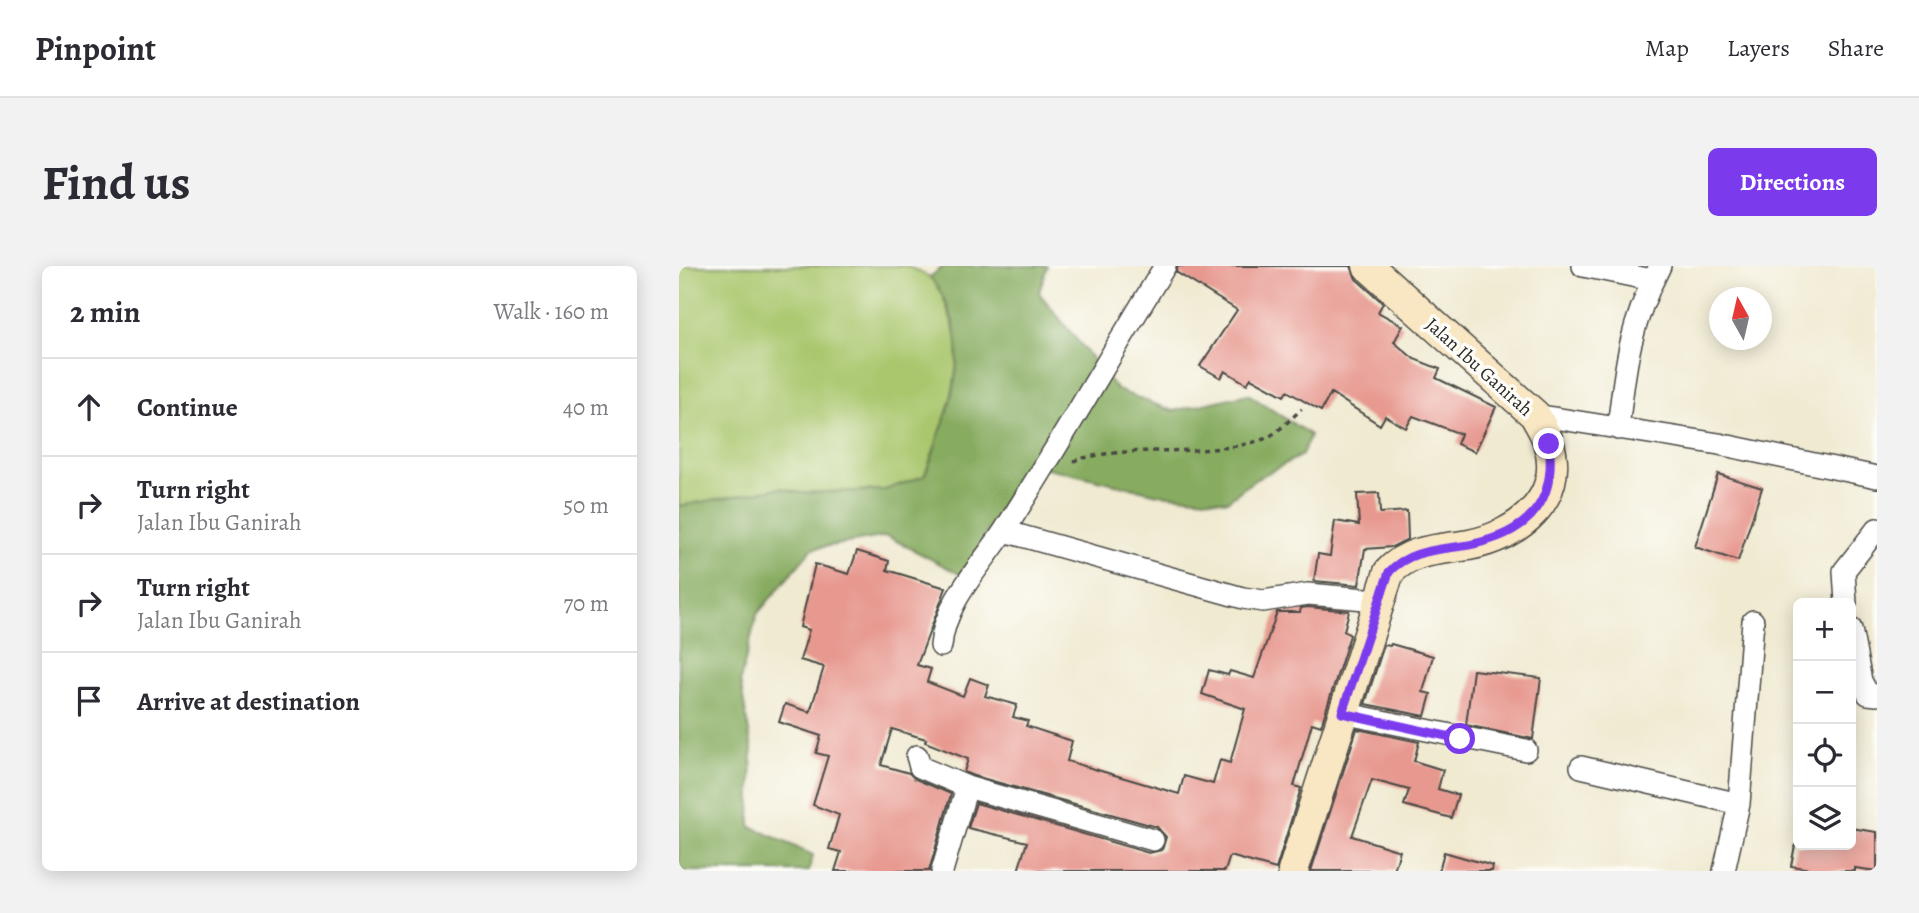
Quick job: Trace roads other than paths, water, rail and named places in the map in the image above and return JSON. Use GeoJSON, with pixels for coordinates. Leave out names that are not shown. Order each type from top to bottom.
{"type":"FeatureCollection","features":[{"type":"Feature","properties":{"kind":"main road","name":"Jalan Ibu Ganirah"},"geometry":{"type":"LineString","coordinates":[[1293,871],[1377,600],[1389,572],[1406,557],[1490,539],[1513,530],[1533,513],[1547,495],[1552,468],[1549,444],[1535,415],[1368,266]]}},
{"type":"Feature","properties":{"kind":"street"},"geometry":{"type":"LineString","coordinates":[[941,646],[943,628],[955,605],[1004,531],[1165,266]]}},
{"type":"Feature","properties":{"kind":"street"},"geometry":{"type":"LineString","coordinates":[[1583,266],[1656,273],[1642,300],[1626,352],[1618,429]]}},
{"type":"Feature","properties":{"kind":"street"},"geometry":{"type":"LineString","coordinates":[[1535,415],[1719,444],[1877,477]]}},
{"type":"Feature","properties":{"kind":"street"},"geometry":{"type":"LineString","coordinates":[[1846,598],[1844,571],[1877,528]]}},
{"type":"Feature","properties":{"kind":"street"},"geometry":{"type":"LineString","coordinates":[[1004,531],[1243,598],[1263,601],[1308,594],[1377,600]]}},
{"type":"Feature","properties":{"kind":"street"},"geometry":{"type":"LineString","coordinates":[[1724,871],[1739,804],[1753,621]]}},
{"type":"Feature","properties":{"kind":"street"},"geometry":{"type":"LineString","coordinates":[[1856,655],[1861,681],[1868,694],[1877,695]]}},
{"type":"Feature","properties":{"kind":"street"},"geometry":{"type":"LineString","coordinates":[[1342,713],[1526,750]]}},
{"type":"Feature","properties":{"kind":"street"},"geometry":{"type":"LineString","coordinates":[[917,756],[920,767],[967,786],[1153,839]]}},
{"type":"Feature","properties":{"kind":"street"},"geometry":{"type":"LineString","coordinates":[[1581,767],[1739,804]]}},
{"type":"Feature","properties":{"kind":"street"},"geometry":{"type":"LineString","coordinates":[[942,871],[967,786]]}}]}
